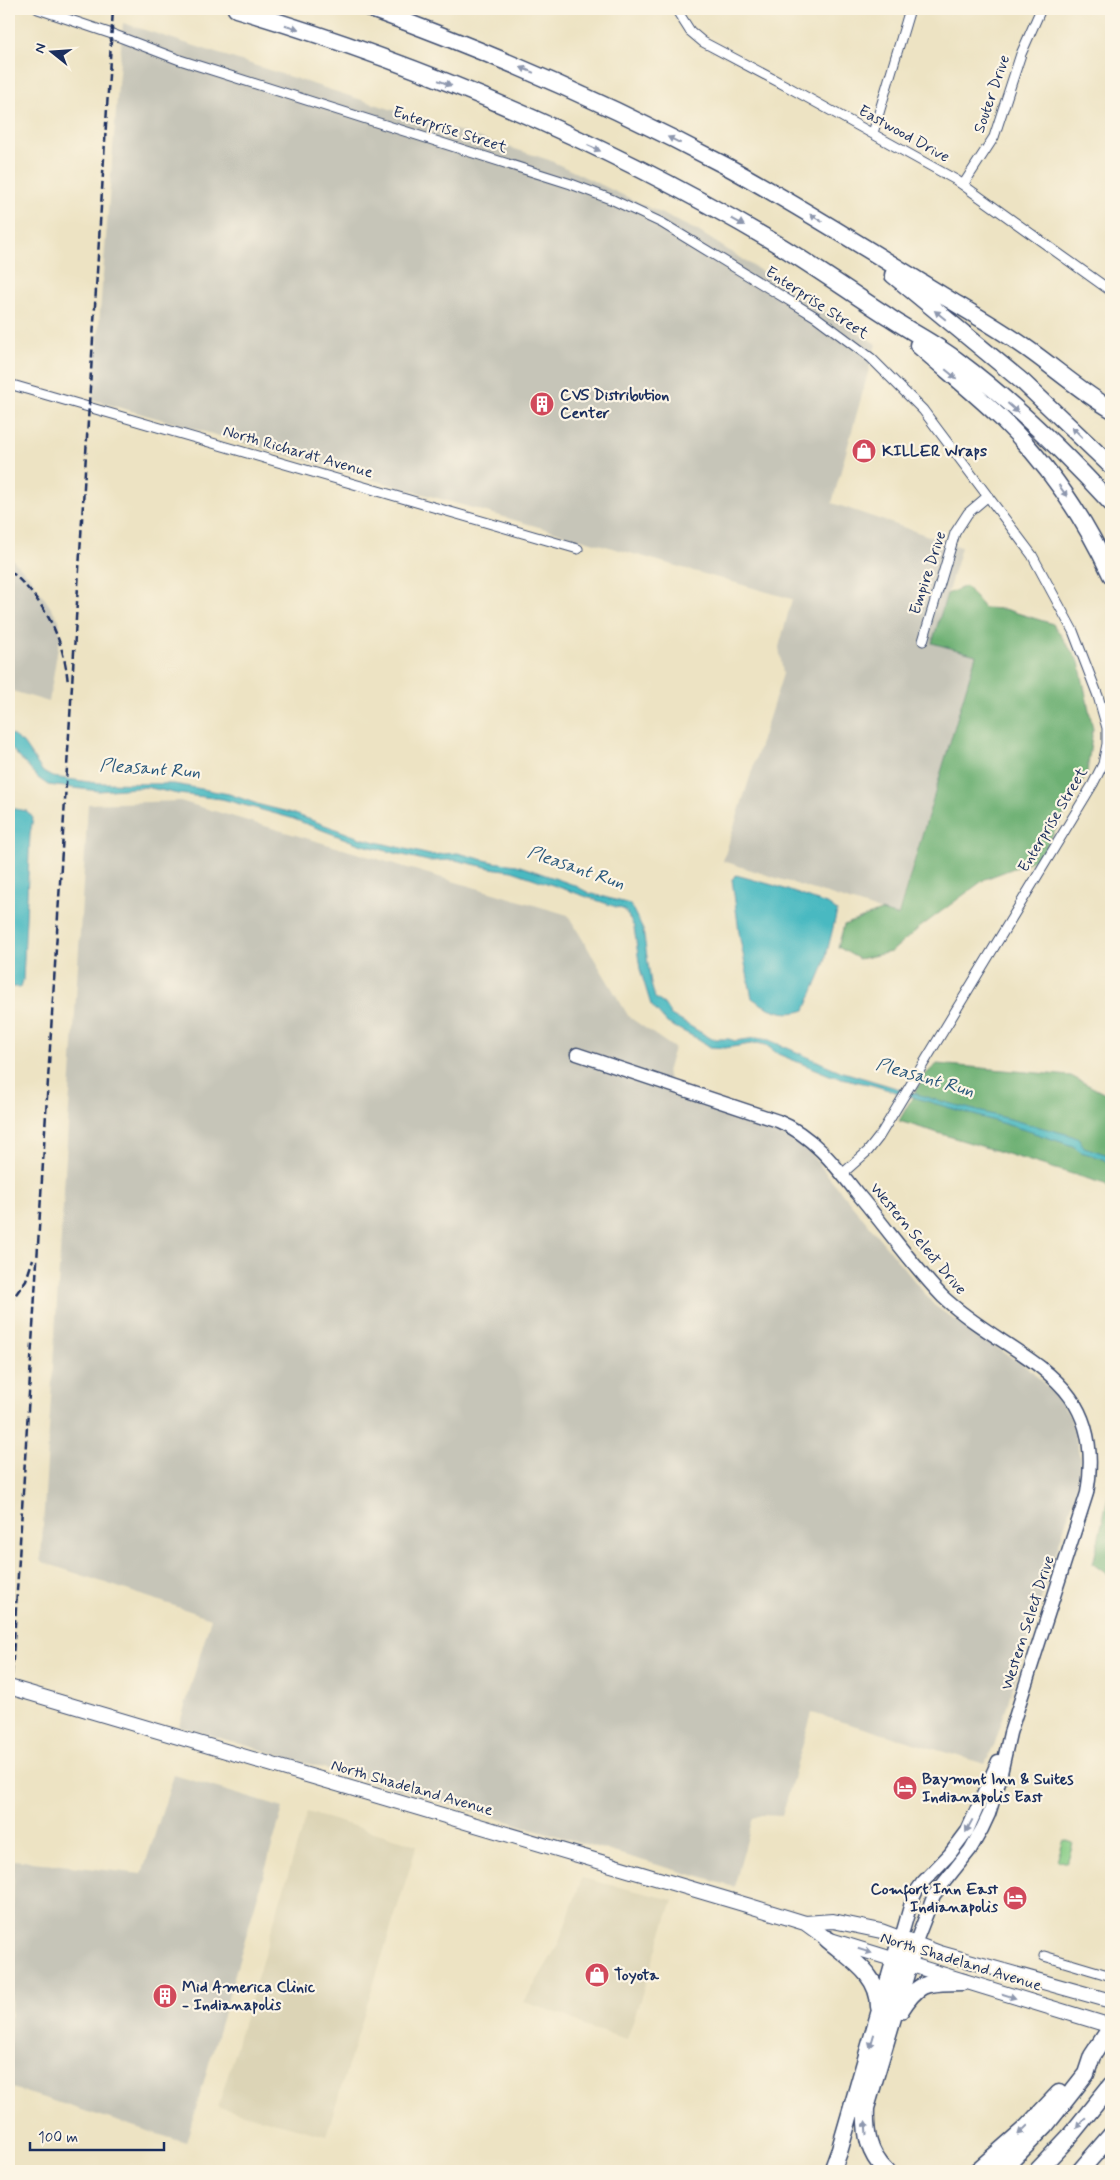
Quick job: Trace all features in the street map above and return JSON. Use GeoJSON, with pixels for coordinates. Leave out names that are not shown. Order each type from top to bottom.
{"type":"FeatureCollection","features":[{"type":"Feature","properties":{"kind":"highway"},"geometry":{"type":"LineString","coordinates":[[236,9],[406,67],[490,101],[603,152],[762,236],[956,360],[987,385],[1070,461],[1111,503]]}},
{"type":"Feature","properties":{"kind":"highway"},"geometry":{"type":"LineString","coordinates":[[371,9],[516,66],[618,112],[746,177],[1025,347],[1089,395],[1111,409]]}},
{"type":"Feature","properties":{"kind":"highway"},"geometry":{"type":"LineString","coordinates":[[857,244],[1024,383],[1111,466]]}},
{"type":"Feature","properties":{"kind":"highway"},"geometry":{"type":"LineString","coordinates":[[950,300],[1111,422]]}},
{"type":"Feature","properties":{"kind":"highway"},"geometry":{"type":"LineString","coordinates":[[889,318],[1002,419],[1033,453],[1084,522],[1111,575]]}},
{"type":"Feature","properties":{"kind":"highway"},"geometry":{"type":"LineString","coordinates":[[826,1939],[867,1972],[874,1982],[879,1998],[884,2025],[866,2117],[869,2146],[877,2161],[886,2171]]}},
{"type":"Feature","properties":{"kind":"highway"},"geometry":{"type":"LineString","coordinates":[[832,2171],[884,2025],[908,1941]]}},
{"type":"Feature","properties":{"kind":"highway"},"geometry":{"type":"LineString","coordinates":[[884,2025],[920,1986],[933,1983],[963,1982]]}},
{"type":"Feature","properties":{"kind":"highway"},"geometry":{"type":"LineString","coordinates":[[977,2171],[1026,2128],[1092,2056],[1111,2027]]}},
{"type":"Feature","properties":{"kind":"highway"},"geometry":{"type":"LineString","coordinates":[[1001,2171],[1057,2111],[1086,2074],[1092,2056]]}},
{"type":"Feature","properties":{"kind":"highway"},"geometry":{"type":"LineString","coordinates":[[1037,2171],[1069,2137],[1111,2085]]}},
{"type":"Feature","properties":{"kind":"highway"},"geometry":{"type":"LineString","coordinates":[[1080,2171],[1111,2135]]}},
{"type":"Feature","properties":{"kind":"main road","name":"North Shadeland Avenue"},"geometry":{"type":"LineString","coordinates":[[9,1687],[805,1923],[826,1939],[1111,2027]]}},
{"type":"Feature","properties":{"kind":"main road","name":"North Shadeland Avenue"},"geometry":{"type":"LineString","coordinates":[[805,1923],[833,1920],[882,1931],[908,1941],[1059,1987],[1111,2000]]}},
{"type":"Feature","properties":{"kind":"street","name":"Enterprise Street"},"geometry":{"type":"LineString","coordinates":[[38,9],[180,60],[571,184],[647,216],[816,317],[871,358],[923,410],[1032,556],[1071,625],[1098,696],[1106,728],[1107,744],[1103,764],[1094,784],[874,1144],[842,1174]]}},
{"type":"Feature","properties":{"kind":"street"},"geometry":{"type":"LineString","coordinates":[[873,133],[910,9]]}},
{"type":"Feature","properties":{"kind":"street","name":"Souter Drive"},"geometry":{"type":"LineString","coordinates":[[963,185],[994,137],[1021,54],[1041,9]]}},
{"type":"Feature","properties":{"kind":"street","name":"Eastwood Drive"},"geometry":{"type":"LineString","coordinates":[[678,11],[690,31],[706,44],[873,133],[963,185],[1111,291]]}},
{"type":"Feature","properties":{"kind":"street","name":"North Richardt Avenue"},"geometry":{"type":"LineString","coordinates":[[9,384],[578,550]]}},
{"type":"Feature","properties":{"kind":"street","name":"Empire Drive"},"geometry":{"type":"LineString","coordinates":[[923,641],[955,533],[968,513],[988,496]]}},
{"type":"Feature","properties":{"kind":"street","name":"Western Select Drive"},"geometry":{"type":"LineString","coordinates":[[577,1054],[782,1123],[812,1142],[842,1174],[943,1298],[1047,1371],[1071,1398],[1084,1425],[1091,1460],[1087,1494],[1010,1733],[999,1782],[982,1830],[959,1866],[934,1895],[908,1941]]}},
{"type":"Feature","properties":{"kind":"street","name":"Western Select Drive"},"geometry":{"type":"LineString","coordinates":[[908,1941],[914,1896],[922,1883],[949,1855],[967,1831],[1010,1733]]}},
{"type":"Feature","properties":{"kind":"street"},"geometry":{"type":"LineString","coordinates":[[1044,1956],[1111,1976]]}},
{"type":"Feature","properties":{"kind":"shaded area"},"geometry":{"type":"Polygon","coordinates":[[[123,23],[549,160],[698,231],[876,344],[832,503],[961,547],[933,643],[976,654],[897,916],[723,861],[783,674],[779,647],[792,599],[93,400],[123,23]]]}},
{"type":"Feature","properties":{"kind":"shaded area"},"geometry":{"type":"Polygon","coordinates":[[[9,556],[30,577],[59,620],[60,635],[49,702],[9,690],[9,556]]]}},
{"type":"Feature","properties":{"kind":"shaded area"},"geometry":{"type":"Polygon","coordinates":[[[180,801],[568,915],[629,1017],[674,1048],[667,1072],[673,1094],[797,1141],[808,1151],[934,1305],[1032,1371],[1060,1401],[1071,1418],[1080,1458],[1076,1491],[994,1746],[985,1764],[812,1713],[782,1816],[761,1815],[753,1818],[734,1887],[179,1726],[211,1618],[42,1562],[41,1558],[88,804],[180,801]]]}},
{"type":"Feature","properties":{"kind":"shaded area"},"geometry":{"type":"Polygon","coordinates":[[[174,1775],[283,1808],[186,2143],[9,2087],[14,1860],[142,1874],[174,1775]]]}},
{"type":"Feature","properties":{"kind":"shaded area"},"geometry":{"type":"Polygon","coordinates":[[[307,1812],[417,1845],[326,2136],[218,2107],[307,1812]]]}},
{"type":"Feature","properties":{"kind":"shaded area"},"geometry":{"type":"Polygon","coordinates":[[[582,1878],[673,1900],[627,2039],[583,2026],[566,2016],[524,2002],[558,1945],[582,1878]]]}},
{"type":"Feature","properties":{"kind":"green space"},"geometry":{"type":"Polygon","coordinates":[[[966,586],[984,608],[1004,609],[1053,624],[1079,662],[1093,729],[1087,772],[1040,858],[985,879],[919,928],[891,952],[859,959],[838,947],[844,925],[881,911],[898,916],[976,655],[932,643],[947,594],[966,586]]]}},
{"type":"Feature","properties":{"kind":"green space"},"geometry":{"type":"Polygon","coordinates":[[[937,1064],[1071,1076],[1111,1097],[1111,1192],[1105,1184],[899,1121],[925,1075],[937,1064]]]}},
{"type":"Feature","properties":{"kind":"green space"},"geometry":{"type":"Polygon","coordinates":[[[1111,1483],[1111,1577],[1093,1564],[1111,1483]]]}},
{"type":"Feature","properties":{"kind":"green space"},"geometry":{"type":"Polygon","coordinates":[[[1064,1840],[1073,1843],[1067,1863],[1057,1860],[1064,1840]]]}},
{"type":"Feature","properties":{"kind":"water","name":"Pleasant Run"},"geometry":{"type":"Polygon","coordinates":[[[9,733],[23,743],[43,772],[52,777],[97,783],[174,784],[229,794],[260,805],[292,813],[360,838],[430,855],[458,853],[492,862],[517,865],[574,885],[589,893],[630,904],[643,930],[651,984],[655,998],[664,1004],[671,1015],[712,1039],[735,1041],[756,1038],[769,1040],[840,1071],[936,1100],[1070,1135],[1079,1139],[1084,1147],[1111,1156],[1111,1164],[1101,1158],[1081,1152],[1073,1146],[1025,1130],[872,1085],[832,1076],[778,1054],[766,1045],[757,1043],[725,1048],[710,1047],[667,1023],[651,1005],[640,969],[634,927],[625,910],[512,871],[455,860],[428,861],[411,857],[359,844],[291,818],[222,799],[178,794],[146,787],[99,791],[48,785],[38,778],[9,746],[9,733]]]}},
{"type":"Feature","properties":{"kind":"water"},"geometry":{"type":"Polygon","coordinates":[[[10,808],[27,811],[33,818],[30,834],[23,980],[21,987],[9,987],[10,808]]]}},
{"type":"Feature","properties":{"kind":"water"},"geometry":{"type":"Polygon","coordinates":[[[736,875],[776,886],[829,905],[837,911],[824,965],[805,1010],[791,1013],[777,1011],[752,998],[740,939],[732,879],[736,875]]]}},
{"type":"Feature","properties":{"kind":"railway"},"geometry":{"type":"LineString","coordinates":[[9,1723],[113,9]]}},
{"type":"Feature","properties":{"kind":"railway"},"geometry":{"type":"LineString","coordinates":[[9,570],[32,594],[50,621],[62,651],[68,684]]}},
{"type":"Feature","properties":{"kind":"railway"},"geometry":{"type":"LineString","coordinates":[[9,1304],[26,1280],[33,1259]]}},
{"type":"Feature","properties":{"kind":"place","name":"CVS Distribution Center"},"geometry":{"type":"Point","coordinates":[542,404]}},
{"type":"Feature","properties":{"kind":"place","name":"KILLER Wraps"},"geometry":{"type":"Point","coordinates":[864,451]}},
{"type":"Feature","properties":{"kind":"place","name":"Baymont Inn & Suites Indianapolis East"},"geometry":{"type":"Point","coordinates":[905,1788]}},
{"type":"Feature","properties":{"kind":"place","name":"Comfort Inn East Indianapolis"},"geometry":{"type":"Point","coordinates":[1015,1898]}},
{"type":"Feature","properties":{"kind":"place","name":"Toyota"},"geometry":{"type":"Point","coordinates":[597,1975]}},
{"type":"Feature","properties":{"kind":"place","name":"Mid America Clinic - Indianapolis"},"geometry":{"type":"Point","coordinates":[165,1996]}}]}
